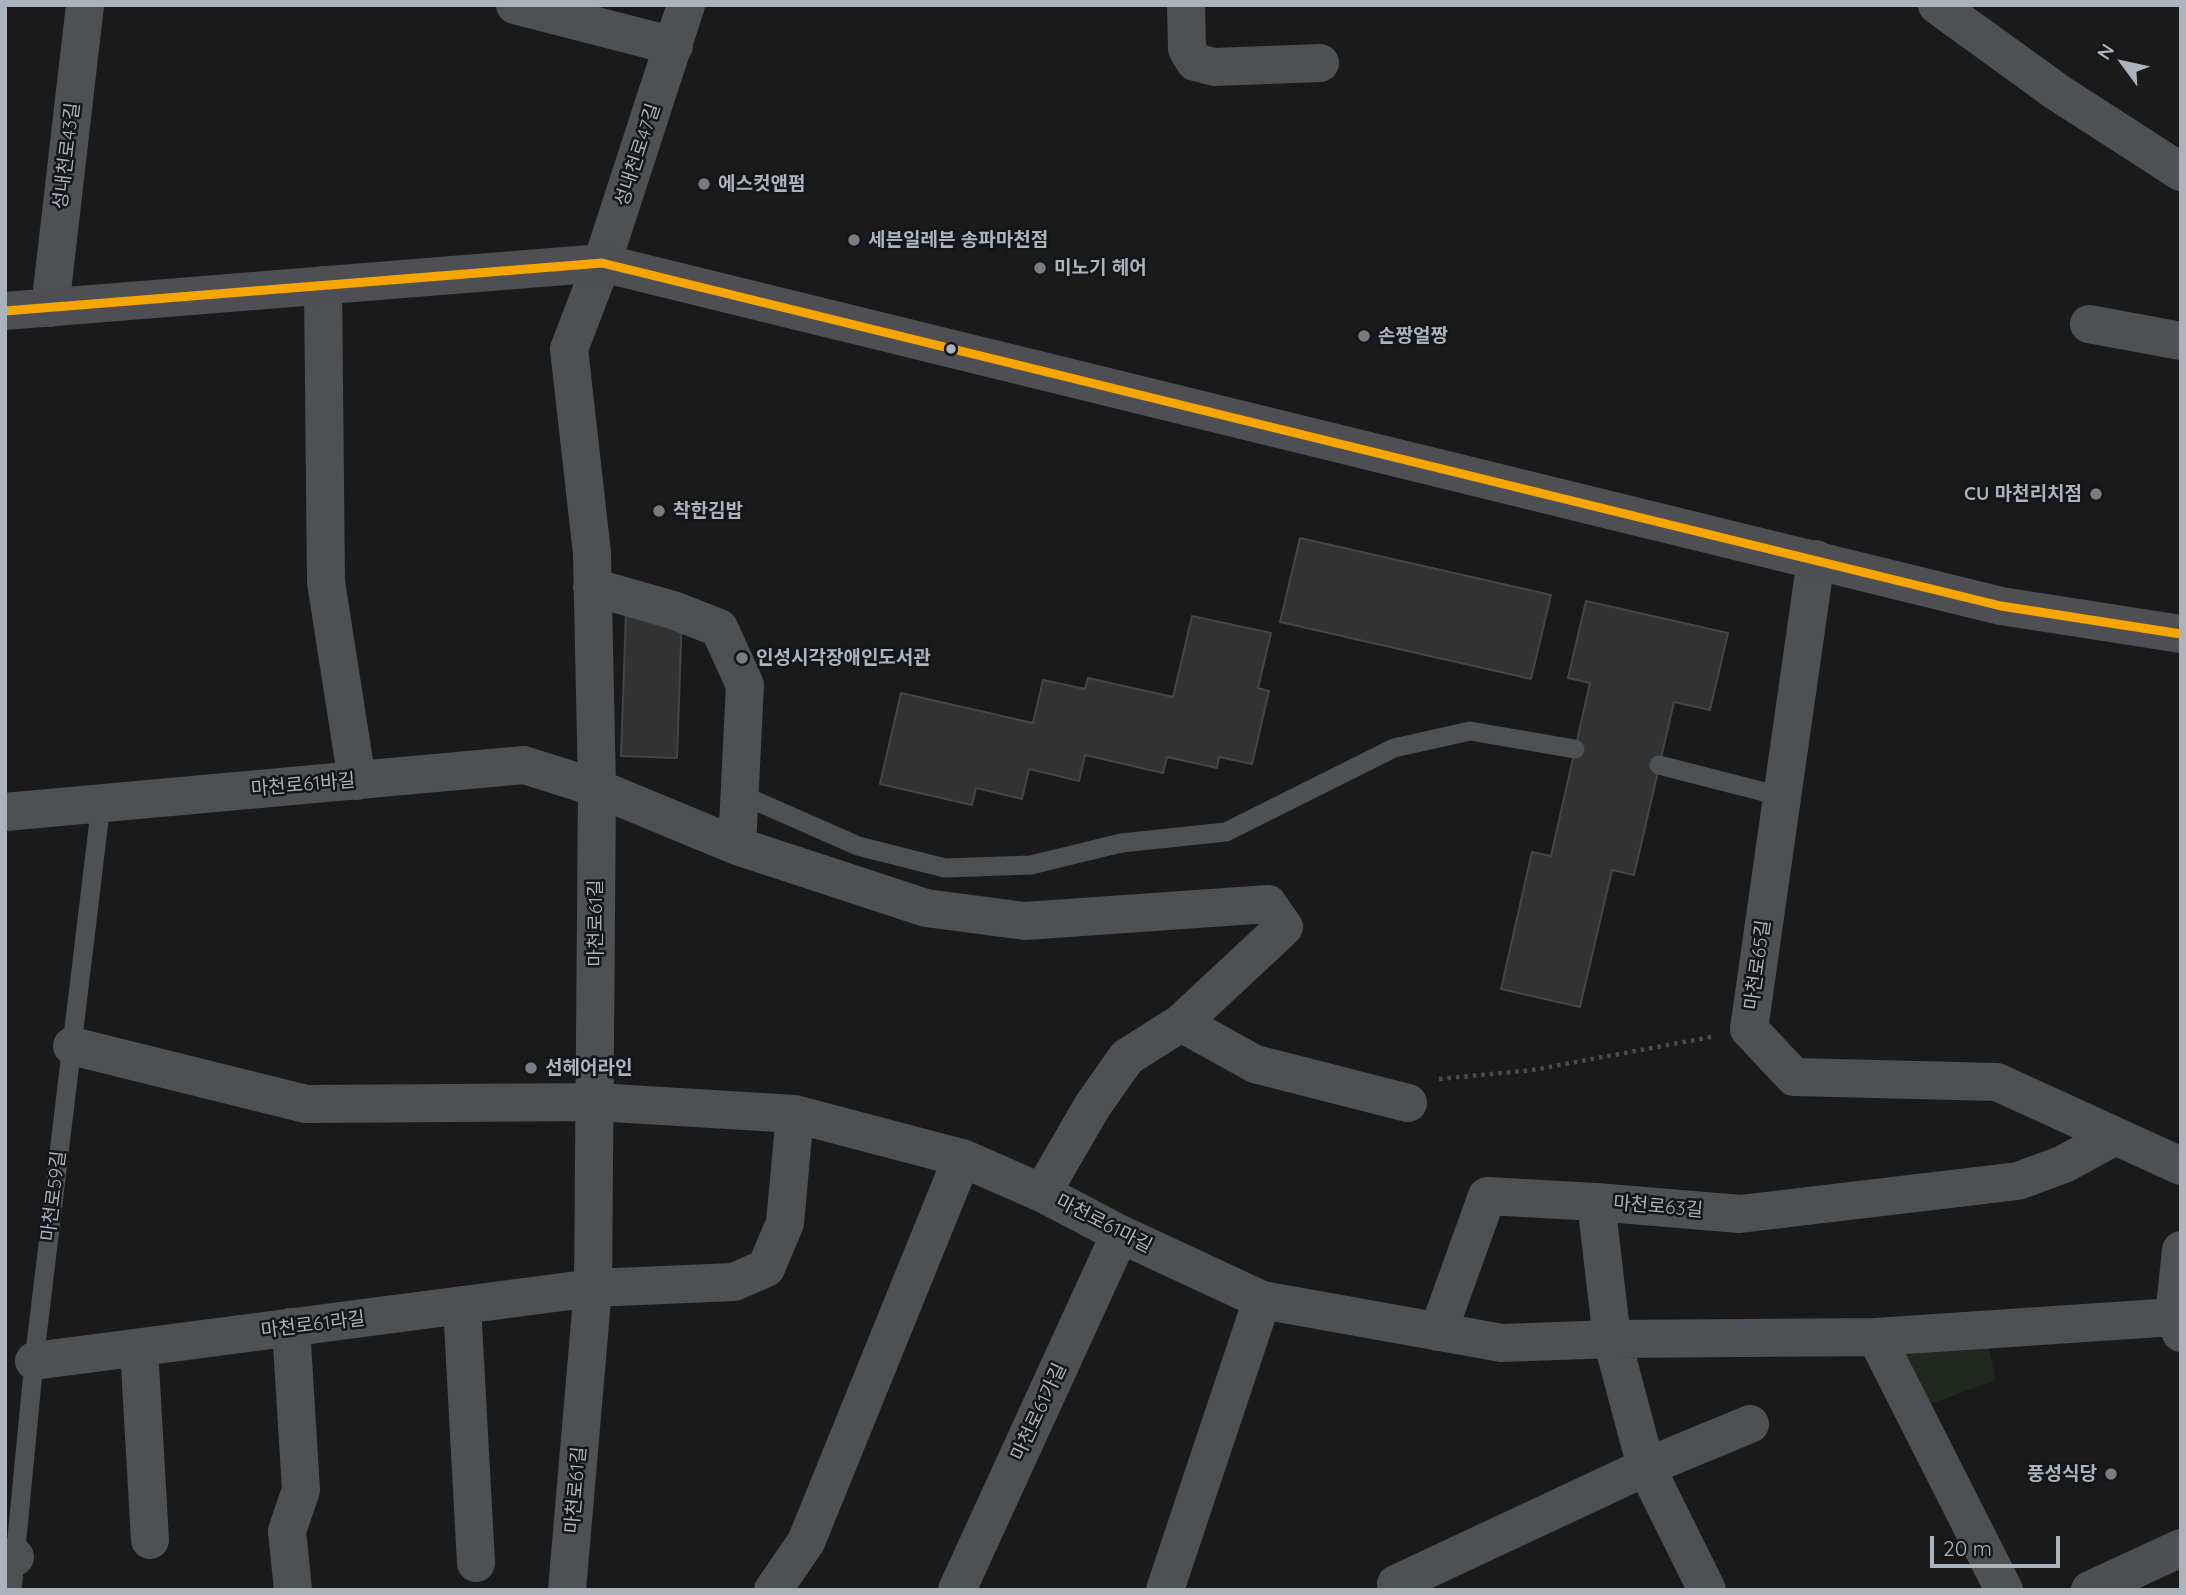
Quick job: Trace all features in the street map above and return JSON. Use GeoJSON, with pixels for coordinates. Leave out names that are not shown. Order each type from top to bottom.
{"type":"FeatureCollection","features":[{"type":"Feature","properties":{"kind":"street","name":"성내천로43길"},"geometry":{"type":"LineString","coordinates":[[50,308],[85,5]]}},
{"type":"Feature","properties":{"kind":"street"},"geometry":{"type":"LineString","coordinates":[[515,5],[674,46]]}},
{"type":"Feature","properties":{"kind":"street","name":"성내천로47길"},"geometry":{"type":"LineString","coordinates":[[602,263],[686,5]]}},
{"type":"Feature","properties":{"kind":"street"},"geometry":{"type":"LineString","coordinates":[[1186,5],[1187,49],[1195,62],[1214,67],[1320,63]]}},
{"type":"Feature","properties":{"kind":"street"},"geometry":{"type":"LineString","coordinates":[[1937,5],[2057,92],[2181,172]]}},
{"type":"Feature","properties":{"kind":"street"},"geometry":{"type":"LineString","coordinates":[[5,311],[602,263],[2001,606],[2181,634]]}},
{"type":"Feature","properties":{"kind":"street","name":"마천로61길"},"geometry":{"type":"LineString","coordinates":[[567,1590],[593,1288],[597,788],[592,553],[569,349],[602,263]]}},
{"type":"Feature","properties":{"kind":"street"},"geometry":{"type":"LineString","coordinates":[[323,285],[326,582],[357,780]]}},
{"type":"Feature","properties":{"kind":"street"},"geometry":{"type":"LineString","coordinates":[[2089,324],[2181,341]]}},
{"type":"Feature","properties":{"kind":"street","name":"마천로65길"},"geometry":{"type":"LineString","coordinates":[[1816,559],[1780,796],[1749,1029],[1794,1077],[1997,1082],[2181,1166]]}},
{"type":"Feature","properties":{"kind":"street"},"geometry":{"type":"LineString","coordinates":[[592,587],[673,610],[719,628],[745,685],[737,846]]}},
{"type":"Feature","properties":{"kind":"street","name":"마천로61바길"},"geometry":{"type":"LineString","coordinates":[[5,812],[524,765],[597,788],[737,846],[926,908],[1025,921],[1268,904],[1284,927],[1181,1023]]}},
{"type":"Feature","properties":{"kind":"street"},"geometry":{"type":"LineString","coordinates":[[1042,1193],[1093,1105],[1127,1057],[1181,1023],[1255,1064],[1422,1091]]}},
{"type":"Feature","properties":{"kind":"street","name":"마천로61마길"},"geometry":{"type":"LineString","coordinates":[[72,1046],[306,1104],[596,1102],[795,1114],[962,1158],[1042,1193],[1120,1234],[1262,1300],[1502,1343],[1612,1339],[1876,1337],[2177,1325]]}},
{"type":"Feature","properties":{"kind":"street","name":"마천로61라길"},"geometry":{"type":"LineString","coordinates":[[34,1361],[593,1288],[734,1282],[766,1268],[785,1223],[795,1114]]}},
{"type":"Feature","properties":{"kind":"street","name":"마천로63길"},"geometry":{"type":"LineString","coordinates":[[1707,1590],[1646,1467],[1612,1339],[1596,1202],[1740,1214],[2018,1181],[2064,1164],[2115,1136]]}},
{"type":"Feature","properties":{"kind":"street"},"geometry":{"type":"LineString","coordinates":[[773,1590],[806,1542],[962,1158]]}},
{"type":"Feature","properties":{"kind":"street"},"geometry":{"type":"LineString","coordinates":[[1438,1332],[1487,1196],[1596,1202]]}},
{"type":"Feature","properties":{"kind":"street","name":"마천로61가길"},"geometry":{"type":"LineString","coordinates":[[957,1590],[1120,1234]]}},
{"type":"Feature","properties":{"kind":"street"},"geometry":{"type":"LineString","coordinates":[[2177,1325],[2181,1250]]}},
{"type":"Feature","properties":{"kind":"street"},"geometry":{"type":"LineString","coordinates":[[1165,1590],[1262,1300]]}},
{"type":"Feature","properties":{"kind":"street"},"geometry":{"type":"LineString","coordinates":[[462,1305],[476,1563]]}},
{"type":"Feature","properties":{"kind":"street"},"geometry":{"type":"LineString","coordinates":[[290,1327],[301,1490],[287,1531],[293,1590]]}},
{"type":"Feature","properties":{"kind":"street"},"geometry":{"type":"LineString","coordinates":[[1876,1337],[2004,1590]]}},
{"type":"Feature","properties":{"kind":"street"},"geometry":{"type":"LineString","coordinates":[[139,1348],[150,1540]]}},
{"type":"Feature","properties":{"kind":"street"},"geometry":{"type":"LineString","coordinates":[[1398,1590],[1396,1584],[1646,1467],[1750,1424]]}},
{"type":"Feature","properties":{"kind":"street"},"geometry":{"type":"LineString","coordinates":[[2090,1590],[2181,1548]]}},
{"type":"Feature","properties":{"kind":"lane"},"geometry":{"type":"LineString","coordinates":[[740,794],[858,846],[945,868],[1031,865],[1121,843],[1226,832],[1394,748],[1470,731],[1575,749]]}},
{"type":"Feature","properties":{"kind":"lane"},"geometry":{"type":"LineString","coordinates":[[1659,765],[1780,796]]}},
{"type":"Feature","properties":{"kind":"lane","name":"마천로59길"},"geometry":{"type":"LineString","coordinates":[[11,1568],[101,804]]}},
{"type":"Feature","properties":{"kind":"path"},"geometry":{"type":"LineString","coordinates":[[1422,1091],[1749,1029]]}},
{"type":"Feature","properties":{"kind":"shaded area"},"geometry":{"type":"Polygon","coordinates":[[[1987,1340],[1996,1380],[1930,1404],[1904,1352],[1987,1340]]]}},
{"type":"Feature","properties":{"kind":"building"},"geometry":{"type":"Polygon","coordinates":[[[1300,538],[1551,595],[1531,679],[1280,622],[1300,538]]]}},
{"type":"Feature","properties":{"kind":"building"},"geometry":{"type":"Polygon","coordinates":[[[1586,601],[1728,633],[1710,710],[1674,702],[1634,875],[1612,870],[1580,1007],[1501,989],[1532,852],[1551,856],[1590,683],[1568,678],[1586,601]]]}},
{"type":"Feature","properties":{"kind":"building"},"geometry":{"type":"Polygon","coordinates":[[[626,612],[682,613],[677,758],[621,756],[626,612]]]}},
{"type":"Feature","properties":{"kind":"building"},"geometry":{"type":"Polygon","coordinates":[[[1192,616],[1271,633],[1258,688],[1269,691],[1252,764],[1219,757],[1217,768],[1167,757],[1163,773],[1085,755],[1079,781],[1029,769],[1022,799],[976,788],[972,805],[880,784],[901,693],[1033,723],[1043,680],[1085,689],[1088,678],[1173,697],[1192,616]]]}},
{"type":"Feature","properties":{"kind":"transit line"},"geometry":{"type":"LineString","coordinates":[[5,311],[602,263],[2001,606],[2181,634]]}},
{"type":"Feature","properties":{"kind":"place","name":"에스컷앤펌"},"geometry":{"type":"Point","coordinates":[704,184]}},
{"type":"Feature","properties":{"kind":"place","name":"세븐일레븐 송파마천점"},"geometry":{"type":"Point","coordinates":[854,240]}},
{"type":"Feature","properties":{"kind":"place","name":"미노기 헤어"},"geometry":{"type":"Point","coordinates":[1040,268]}},
{"type":"Feature","properties":{"kind":"place","name":"손짱얼짱"},"geometry":{"type":"Point","coordinates":[1364,336]}},
{"type":"Feature","properties":{"kind":"place","name":"CU 마천리치점"},"geometry":{"type":"Point","coordinates":[2096,494]}},
{"type":"Feature","properties":{"kind":"place","name":"착한김밥"},"geometry":{"type":"Point","coordinates":[659,511]}},
{"type":"Feature","properties":{"kind":"place","name":"인성시각장애인도서관"},"geometry":{"type":"Point","coordinates":[742,658]}},
{"type":"Feature","properties":{"kind":"place","name":"선헤어라인"},"geometry":{"type":"Point","coordinates":[531,1068]}},
{"type":"Feature","properties":{"kind":"place","name":"풍성식당"},"geometry":{"type":"Point","coordinates":[2111,1474]}}]}
